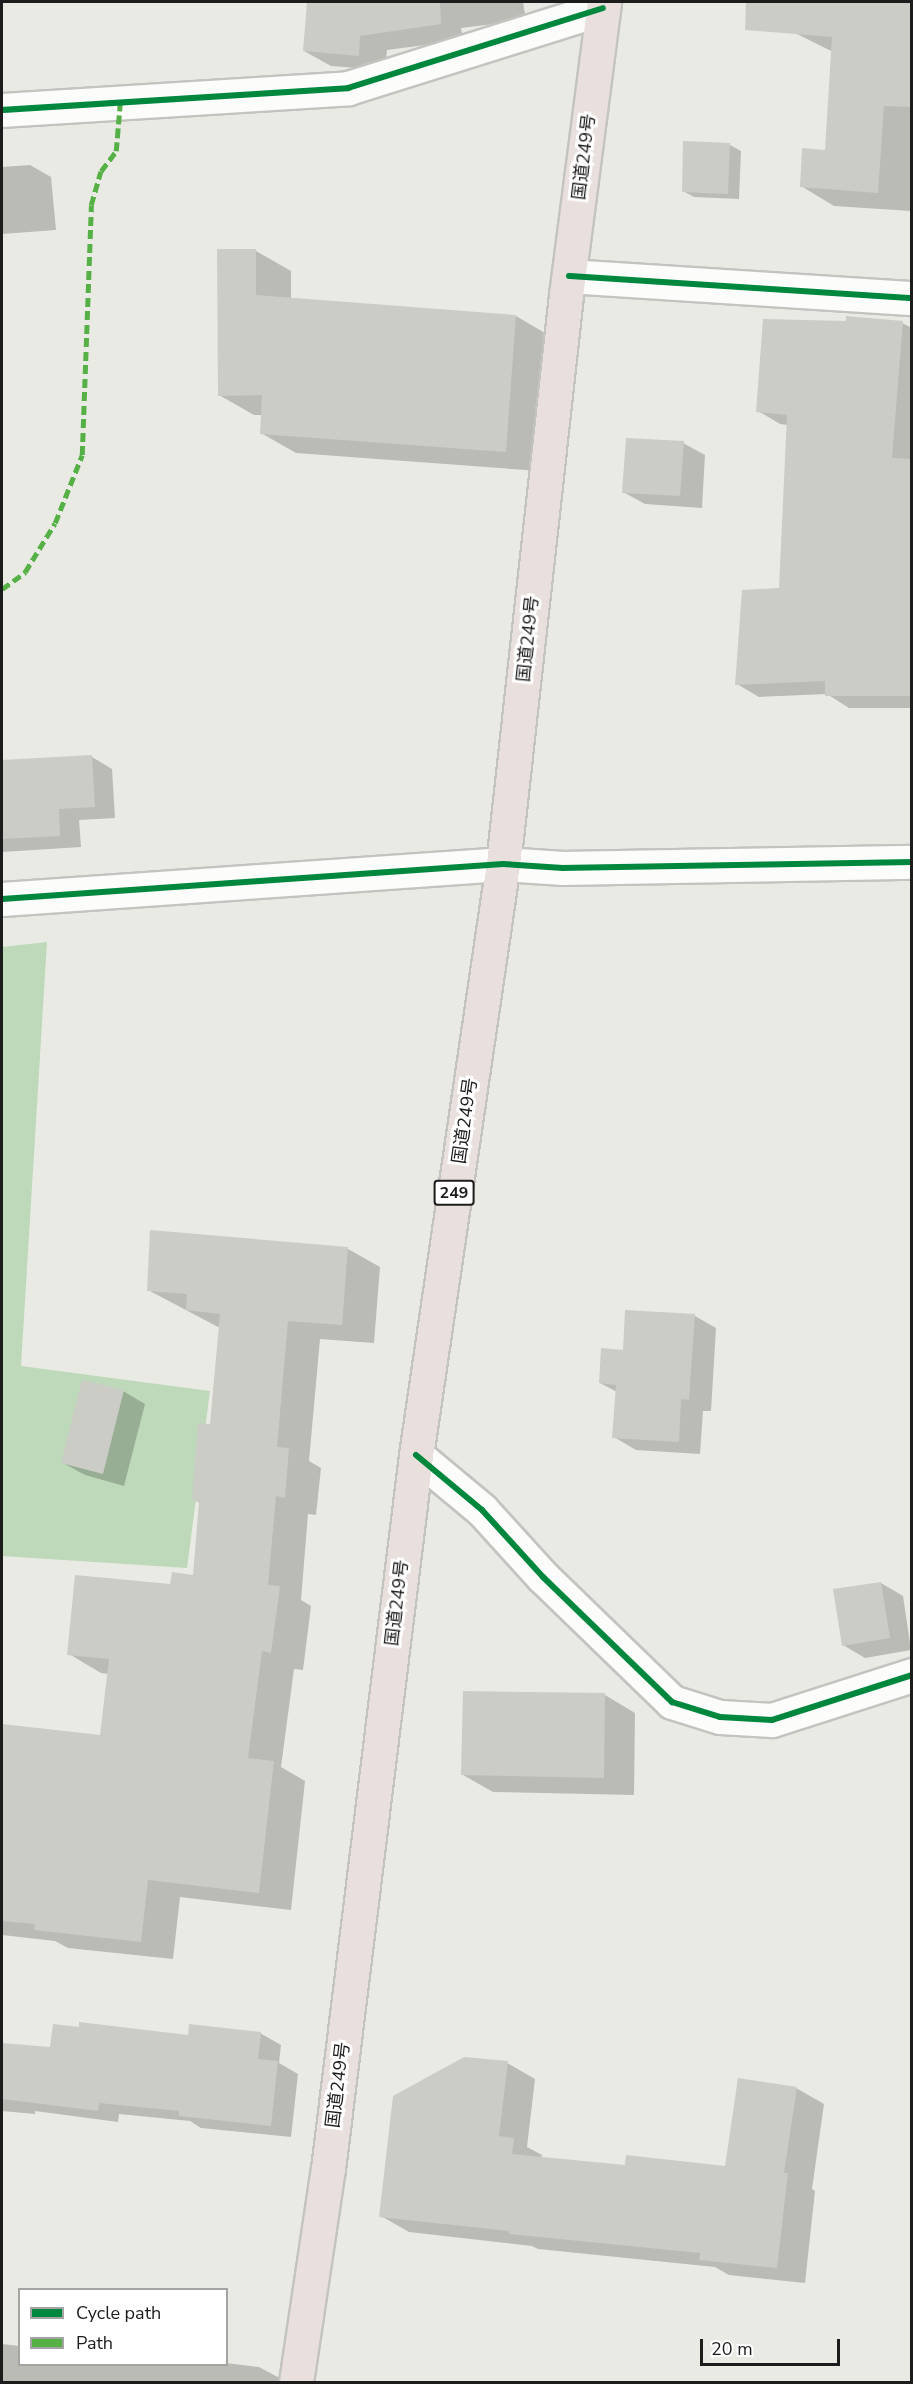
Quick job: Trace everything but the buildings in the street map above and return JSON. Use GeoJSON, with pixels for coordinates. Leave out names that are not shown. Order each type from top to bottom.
{"type":"FeatureCollection","features":[{"type":"Feature","properties":{"kind":"highway","name":"国道249号"},"geometry":{"type":"LineString","coordinates":[[296,2382],[328,2169],[416,1455],[503,864],[569,276],[604,5]]}},
{"type":"Feature","properties":{"kind":"street"},"geometry":{"type":"LineString","coordinates":[[2,110],[348,88],[604,5]]}},
{"type":"Feature","properties":{"kind":"street"},"geometry":{"type":"LineString","coordinates":[[569,276],[912,298]]}},
{"type":"Feature","properties":{"kind":"street"},"geometry":{"type":"LineString","coordinates":[[2,899],[503,864],[563,868],[912,862]]}},
{"type":"Feature","properties":{"kind":"street"},"geometry":{"type":"LineString","coordinates":[[416,1455],[482,1509],[543,1577],[672,1702],[720,1717],[772,1720],[912,1675]]}},
{"type":"Feature","properties":{"kind":"green space"},"geometry":{"type":"Polygon","coordinates":[[[47,942],[21,1366],[210,1391],[187,1568],[2,1556],[2,947],[47,942]]]}},
{"type":"Feature","properties":{"kind":"marked path"},"geometry":{"type":"LineString","coordinates":[[2,589],[25,572],[55,523],[82,455],[91,205],[101,171],[116,151],[120,103]]}},
{"type":"Feature","properties":{"kind":"cycle path"},"geometry":{"type":"LineString","coordinates":[[2,110],[348,88],[603,8]]}},
{"type":"Feature","properties":{"kind":"cycle path"},"geometry":{"type":"LineString","coordinates":[[569,276],[912,298]]}},
{"type":"Feature","properties":{"kind":"cycle path"},"geometry":{"type":"LineString","coordinates":[[2,899],[503,864],[563,868],[912,862]]}},
{"type":"Feature","properties":{"kind":"cycle path"},"geometry":{"type":"LineString","coordinates":[[416,1455],[482,1510],[543,1577],[672,1702],[720,1717],[772,1720],[912,1675]]}}]}
